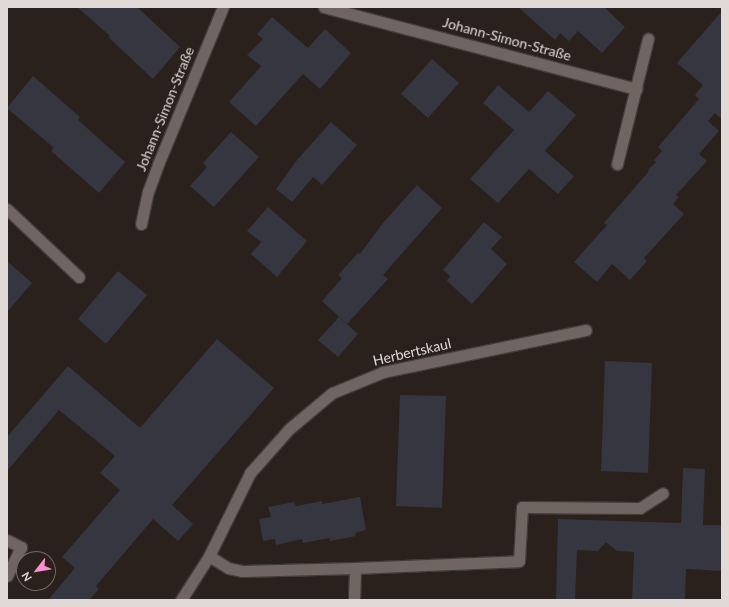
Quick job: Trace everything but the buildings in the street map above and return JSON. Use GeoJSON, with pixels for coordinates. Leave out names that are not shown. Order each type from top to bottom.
{"type":"FeatureCollection","features":[{"type":"Feature","properties":{"kind":"street","name":"Johann-Simon-Straße"},"geometry":{"type":"LineString","coordinates":[[141,224],[148,192],[159,162],[223,7]]}},
{"type":"Feature","properties":{"kind":"street","name":"Johann-Simon-Straße"},"geometry":{"type":"LineString","coordinates":[[324,7],[636,89]]}},
{"type":"Feature","properties":{"kind":"street"},"geometry":{"type":"LineString","coordinates":[[617,164],[648,39]]}},
{"type":"Feature","properties":{"kind":"street"},"geometry":{"type":"LineString","coordinates":[[7,209],[79,277]]}},
{"type":"Feature","properties":{"kind":"street","name":"Herbertskaul"},"geometry":{"type":"LineString","coordinates":[[181,600],[209,556],[250,473],[289,429],[332,393],[383,372],[586,330]]}},
{"type":"Feature","properties":{"kind":"street"},"geometry":{"type":"LineString","coordinates":[[209,556],[228,568],[242,571],[519,561],[522,507],[640,508],[664,493]]}},
{"type":"Feature","properties":{"kind":"street"},"geometry":{"type":"LineString","coordinates":[[7,540],[21,547],[7,576]]}},
{"type":"Feature","properties":{"kind":"street"},"geometry":{"type":"LineString","coordinates":[[354,600],[356,568]]}}]}
